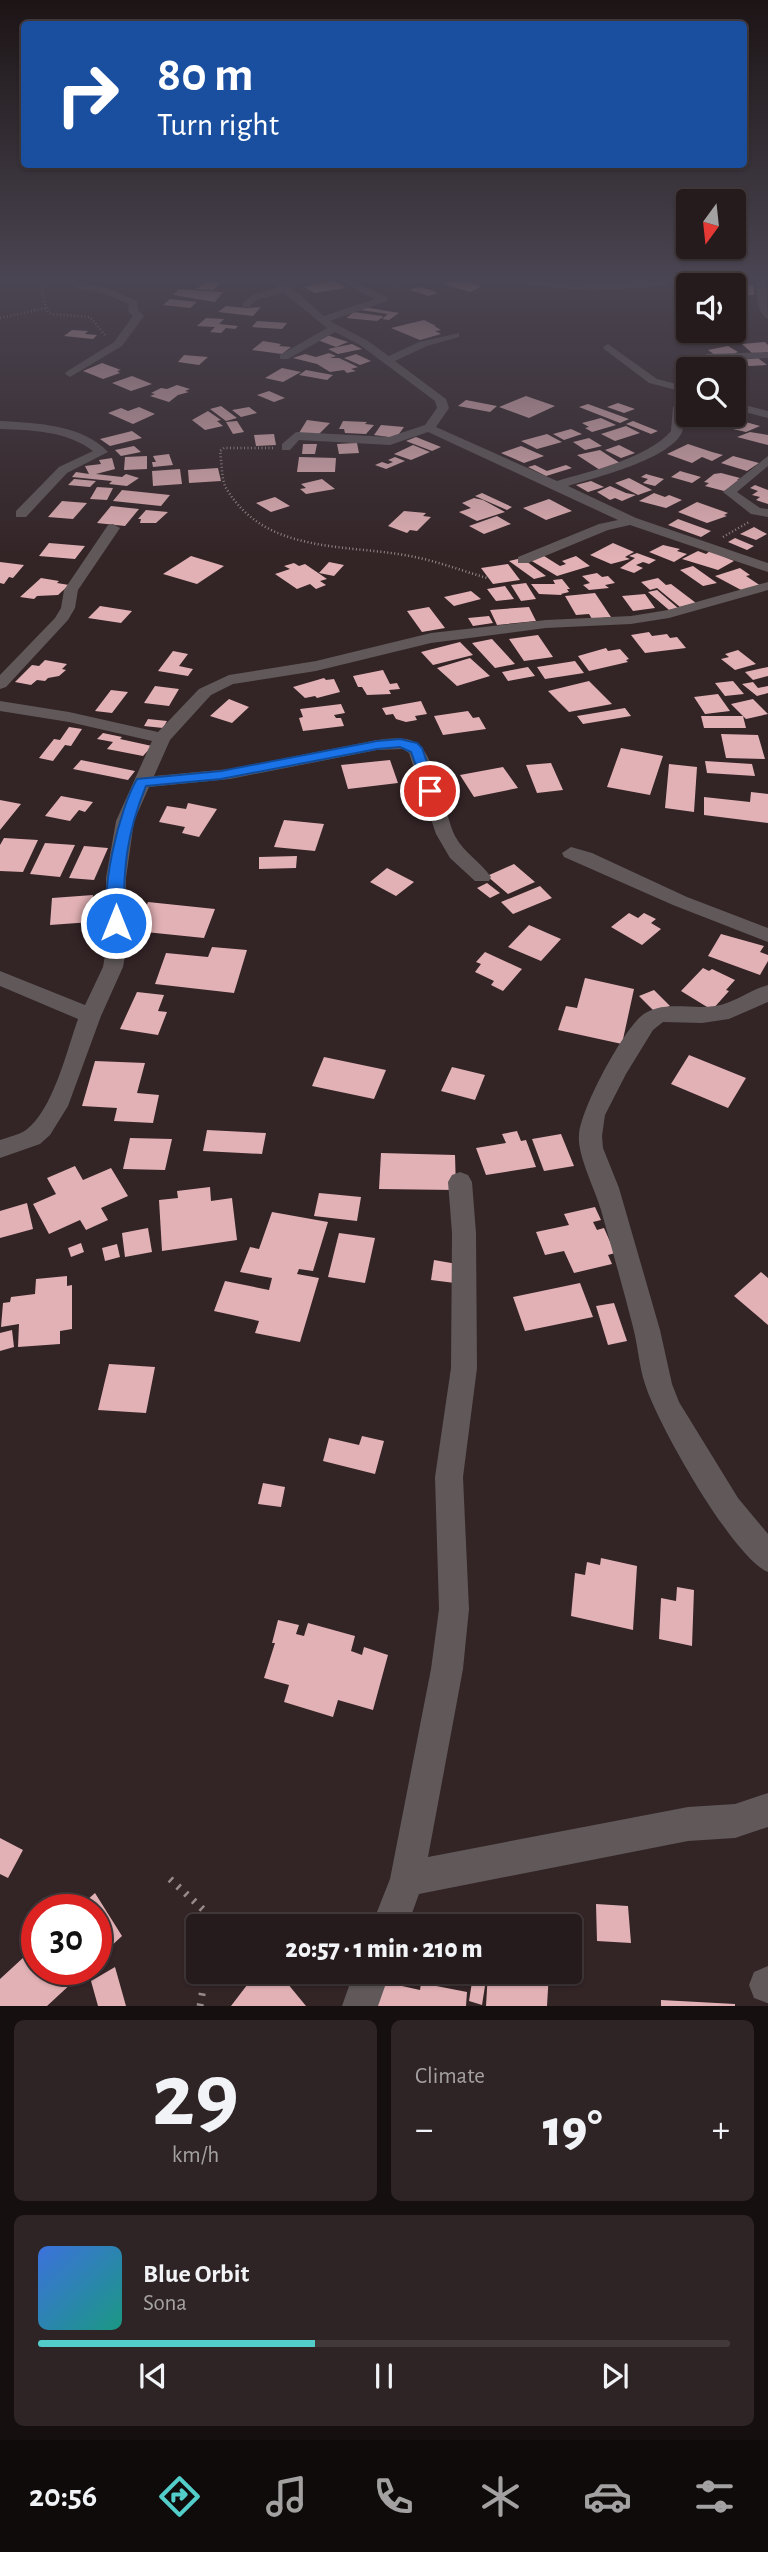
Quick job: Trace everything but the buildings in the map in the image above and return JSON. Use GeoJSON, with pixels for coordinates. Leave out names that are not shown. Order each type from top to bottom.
{"type":"FeatureCollection","features":[{"type":"Feature","properties":{"kind":"street"},"geometry":{"type":"LineString","coordinates":[[70,374],[76,371]]}},
{"type":"Feature","properties":{"kind":"street"},"geometry":{"type":"LineString","coordinates":[[286,447],[294,437],[390,441],[429,428],[443,405],[440,399],[403,371]]}},
{"type":"Feature","properties":{"kind":"street"},"geometry":{"type":"LineString","coordinates":[[639,371],[653,381],[676,387]]}},
{"type":"Feature","properties":{"kind":"street"},"geometry":{"type":"LineString","coordinates":[[746,409],[768,415]]}},
{"type":"Feature","properties":{"kind":"street"},"geometry":{"type":"LineString","coordinates":[[0,425],[46,430],[94,445],[102,452],[63,470],[21,514]]}},
{"type":"Feature","properties":{"kind":"street"},"geometry":{"type":"LineString","coordinates":[[553,486],[607,469],[669,441],[677,427]]}},
{"type":"Feature","properties":{"kind":"street"},"geometry":{"type":"LineString","coordinates":[[429,428],[439,435],[533,474],[553,486],[631,521],[768,568]]}},
{"type":"Feature","properties":{"kind":"street"},"geometry":{"type":"LineString","coordinates":[[764,512],[735,499],[729,492],[768,460]]}},
{"type":"Feature","properties":{"kind":"street"},"geometry":{"type":"LineString","coordinates":[[523,560],[604,527],[631,521]]}},
{"type":"Feature","properties":{"kind":"street"},"geometry":{"type":"LineString","coordinates":[[0,684],[61,620],[68,608],[71,590],[113,528]]}},
{"type":"Feature","properties":{"kind":"street"},"geometry":{"type":"LineString","coordinates":[[0,1149],[32,1139],[57,1106],[90,1016],[113,967],[116,950],[118,866],[125,821],[162,738],[205,692],[229,680],[316,667],[442,636],[657,616],[768,586]]}},
{"type":"Feature","properties":{"kind":"street"},"geometry":{"type":"LineString","coordinates":[[0,706],[108,724],[162,738]]}},
{"type":"Feature","properties":{"kind":"street"},"geometry":{"type":"LineString","coordinates":[[141,782],[169,782],[221,775],[377,745],[400,743],[412,746],[417,751],[445,834],[457,854],[482,877]]}},
{"type":"Feature","properties":{"kind":"street"},"geometry":{"type":"LineString","coordinates":[[571,853],[680,901],[768,935]]}},
{"type":"Feature","properties":{"kind":"street"},"geometry":{"type":"LineString","coordinates":[[0,978],[90,1016]]}},
{"type":"Feature","properties":{"kind":"street"},"geometry":{"type":"LineString","coordinates":[[768,992],[727,1012],[708,1017],[659,1014],[645,1025],[616,1071],[594,1115],[590,1136],[666,1401],[686,1442],[723,1500],[768,1558]]}},
{"type":"Feature","properties":{"kind":"street"},"geometry":{"type":"LineString","coordinates":[[394,1914],[407,1879],[447,1669],[454,1609],[449,1477],[464,1367],[464,1233],[460,1182]]}},
{"type":"Feature","properties":{"kind":"street"},"geometry":{"type":"LineString","coordinates":[[768,1550],[768,1566]]}},
{"type":"Feature","properties":{"kind":"street"},"geometry":{"type":"LineString","coordinates":[[407,1879],[688,1824],[735,1821],[768,1810]]}},
{"type":"Feature","properties":{"kind":"street"},"geometry":{"type":"LineString","coordinates":[[360,2006],[368,1984]]}},
{"type":"Feature","properties":{"kind":"path"},"geometry":{"type":"LineString","coordinates":[[286,447],[224,448],[220,452],[225,486],[247,513],[264,528],[283,536],[329,547],[414,557],[487,578]]}},
{"type":"Feature","properties":{"kind":"path"},"geometry":{"type":"LineString","coordinates":[[707,546],[764,512]]}},
{"type":"Feature","properties":{"kind":"path"},"geometry":{"type":"LineString","coordinates":[[170,1879],[208,1914]]}},
{"type":"Feature","properties":{"kind":"path"},"geometry":{"type":"LineString","coordinates":[[200,2006],[204,1984]]}},
{"type":"Feature","properties":{"kind":"route"},"geometry":{"type":"LineString","coordinates":[[116,923],[116,878],[125,821],[141,782],[169,782],[221,775],[400,743],[412,746],[417,751],[430,791]]}}]}
